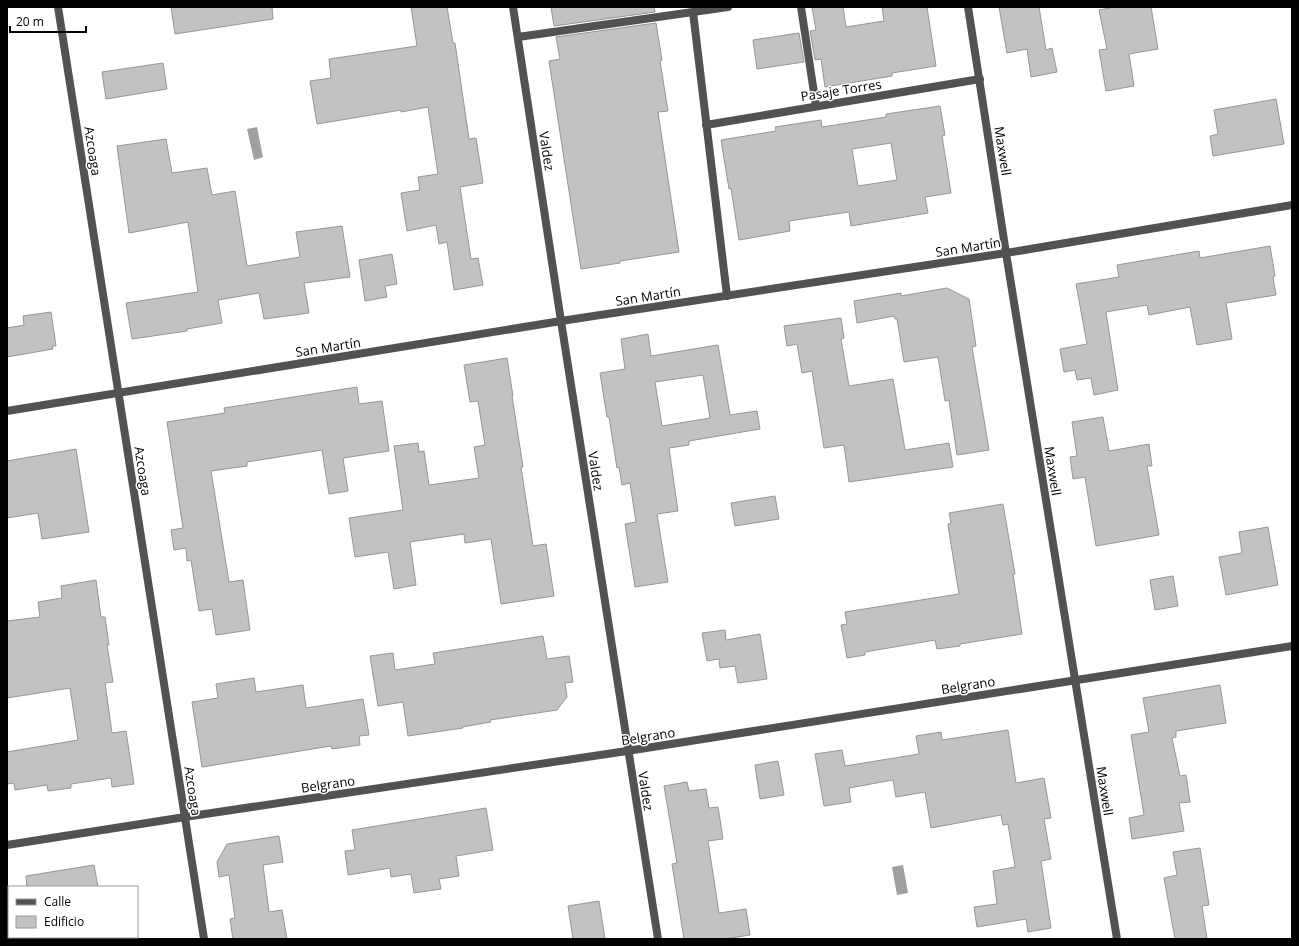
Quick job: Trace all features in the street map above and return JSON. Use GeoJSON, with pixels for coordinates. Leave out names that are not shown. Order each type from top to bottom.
{"type":"FeatureCollection","features":[{"type":"Feature","properties":{"kind":"street","name":"Azcoaga"},"geometry":{"type":"LineString","coordinates":[[58,7],[204,939]]}},
{"type":"Feature","properties":{"kind":"street","name":"Valdez"},"geometry":{"type":"LineString","coordinates":[[513,7],[627,751],[658,939]]}},
{"type":"Feature","properties":{"kind":"street"},"geometry":{"type":"LineString","coordinates":[[518,37],[728,7]]}},
{"type":"Feature","properties":{"kind":"street"},"geometry":{"type":"LineString","coordinates":[[801,7],[816,106]]}},
{"type":"Feature","properties":{"kind":"street","name":"Maxwell"},"geometry":{"type":"LineString","coordinates":[[968,7],[1006,253],[1117,939]]}},
{"type":"Feature","properties":{"kind":"street"},"geometry":{"type":"LineString","coordinates":[[692,12],[727,296]]}},
{"type":"Feature","properties":{"kind":"street","name":"Pasaje Torres"},"geometry":{"type":"LineString","coordinates":[[706,125],[980,79]]}},
{"type":"Feature","properties":{"kind":"street","name":"San Martín"},"geometry":{"type":"LineString","coordinates":[[7,411],[561,321],[1006,253],[1292,205]]}},
{"type":"Feature","properties":{"kind":"street","name":"Belgrano"},"geometry":{"type":"LineString","coordinates":[[7,845],[627,751],[1292,646]]}},
{"type":"Feature","properties":{"kind":"shaded area"},"geometry":{"type":"Polygon","coordinates":[[[257,127],[263,157],[254,160],[247,129],[257,127]]]}},
{"type":"Feature","properties":{"kind":"shaded area"},"geometry":{"type":"Polygon","coordinates":[[[903,865],[908,893],[897,895],[892,867],[903,865]]]}},
{"type":"Feature","properties":{"kind":"building"},"geometry":{"type":"Polygon","coordinates":[[[171,7],[272,7],[273,19],[175,34],[171,7]]]}},
{"type":"Feature","properties":{"kind":"building"},"geometry":{"type":"Polygon","coordinates":[[[411,7],[447,7],[453,43],[455,43],[469,139],[476,138],[483,183],[460,187],[471,259],[478,258],[483,285],[454,290],[447,242],[439,244],[436,225],[407,231],[401,193],[420,190],[418,177],[438,174],[428,107],[317,124],[310,81],[331,78],[329,59],[417,46],[411,7]]]}},
{"type":"Feature","properties":{"kind":"building"},"geometry":{"type":"Polygon","coordinates":[[[551,7],[654,7],[655,12],[554,26],[551,7]]]}},
{"type":"Feature","properties":{"kind":"building"},"geometry":{"type":"Polygon","coordinates":[[[812,7],[843,7],[846,27],[884,21],[882,7],[927,7],[936,66],[892,73],[892,76],[825,87],[821,59],[815,60],[810,31],[816,30],[812,7]]]}},
{"type":"Feature","properties":{"kind":"building"},"geometry":{"type":"Polygon","coordinates":[[[999,7],[1039,7],[1046,50],[1052,48],[1057,72],[1031,77],[1027,49],[1007,53],[999,7]]]}},
{"type":"Feature","properties":{"kind":"building"},"geometry":{"type":"Polygon","coordinates":[[[1115,7],[1151,7],[1158,49],[1129,54],[1134,86],[1106,91],[1099,50],[1107,49],[1099,10],[1115,7]]]}},
{"type":"Feature","properties":{"kind":"building"},"geometry":{"type":"Polygon","coordinates":[[[656,23],[668,111],[658,112],[679,252],[620,261],[620,263],[581,269],[549,61],[560,59],[556,37],[656,23]]]}},
{"type":"Feature","properties":{"kind":"building"},"geometry":{"type":"Polygon","coordinates":[[[799,33],[804,62],[757,69],[753,40],[799,33]]]}},
{"type":"Feature","properties":{"kind":"building"},"geometry":{"type":"Polygon","coordinates":[[[163,63],[167,89],[106,99],[102,72],[163,63]]]}},
{"type":"Feature","properties":{"kind":"building"},"geometry":{"type":"Polygon","coordinates":[[[1276,99],[1284,144],[1213,156],[1210,136],[1218,134],[1214,110],[1276,99]]]}},
{"type":"Feature","properties":{"kind":"building"},"geometry":{"type":"Polygon","coordinates":[[[940,106],[945,135],[942,136],[951,193],[925,197],[928,213],[851,226],[849,212],[789,221],[790,231],[739,240],[731,188],[729,189],[721,140],[776,131],[775,127],[821,120],[822,127],[886,117],[886,114],[940,106]],[[891,143],[852,149],[858,186],[897,180],[891,143]]]}},
{"type":"Feature","properties":{"kind":"building"},"geometry":{"type":"Polygon","coordinates":[[[166,139],[172,173],[207,168],[212,195],[235,191],[247,266],[300,257],[296,232],[342,226],[350,277],[304,283],[309,313],[264,319],[259,293],[218,300],[222,323],[187,329],[187,331],[132,339],[126,303],[198,292],[188,222],[129,233],[117,146],[166,139]]]}},
{"type":"Feature","properties":{"kind":"building"},"geometry":{"type":"Polygon","coordinates":[[[1270,246],[1275,276],[1273,277],[1276,295],[1226,303],[1232,339],[1197,345],[1190,307],[1149,315],[1147,305],[1106,312],[1118,390],[1094,395],[1091,378],[1077,380],[1075,370],[1064,372],[1060,349],[1087,344],[1076,284],[1119,277],[1117,265],[1199,251],[1200,258],[1270,246]]]}},
{"type":"Feature","properties":{"kind":"building"},"geometry":{"type":"Polygon","coordinates":[[[392,254],[397,284],[385,286],[387,297],[365,301],[359,260],[392,254]]]}},
{"type":"Feature","properties":{"kind":"building"},"geometry":{"type":"Polygon","coordinates":[[[947,288],[969,299],[976,346],[972,347],[989,450],[957,455],[949,400],[945,401],[938,357],[904,362],[897,319],[895,319],[894,316],[857,323],[854,301],[901,293],[901,296],[947,288]]]}},
{"type":"Feature","properties":{"kind":"building"},"geometry":{"type":"Polygon","coordinates":[[[51,312],[56,346],[52,346],[53,349],[7,357],[7,328],[24,325],[23,316],[51,312]]]}},
{"type":"Feature","properties":{"kind":"building"},"geometry":{"type":"Polygon","coordinates":[[[841,318],[844,338],[841,339],[849,386],[893,379],[905,450],[949,443],[953,467],[849,482],[844,445],[824,448],[812,371],[802,373],[797,344],[787,346],[784,326],[841,318]]]}},
{"type":"Feature","properties":{"kind":"building"},"geometry":{"type":"Polygon","coordinates":[[[648,334],[651,356],[718,345],[730,415],[757,411],[760,429],[689,441],[689,445],[669,448],[678,511],[657,514],[668,582],[635,587],[625,524],[636,522],[630,483],[622,485],[619,467],[617,468],[600,373],[625,369],[621,339],[648,334]],[[703,375],[655,382],[662,426],[710,418],[703,375]]]}},
{"type":"Feature","properties":{"kind":"building"},"geometry":{"type":"Polygon","coordinates":[[[507,358],[533,546],[546,544],[554,596],[501,604],[491,539],[465,543],[464,534],[410,542],[416,585],[394,589],[388,552],[355,557],[349,518],[403,510],[394,446],[418,443],[419,452],[424,451],[429,485],[479,478],[474,447],[485,445],[478,401],[470,402],[464,365],[507,358]]]}},
{"type":"Feature","properties":{"kind":"building"},"geometry":{"type":"Polygon","coordinates":[[[357,387],[359,404],[382,401],[389,451],[343,458],[348,491],[329,494],[322,450],[247,462],[247,466],[211,471],[229,582],[243,580],[250,630],[216,635],[212,609],[199,611],[191,560],[187,561],[186,548],[174,550],[171,530],[183,528],[167,422],[225,413],[224,408],[357,387]]]}},
{"type":"Feature","properties":{"kind":"building"},"geometry":{"type":"Polygon","coordinates":[[[1103,417],[1109,451],[1149,444],[1152,466],[1147,466],[1159,535],[1096,546],[1085,477],[1073,479],[1070,457],[1077,456],[1072,422],[1103,417]]]}},
{"type":"Feature","properties":{"kind":"building"},"geometry":{"type":"Polygon","coordinates":[[[76,449],[89,532],[42,539],[38,513],[7,518],[7,461],[76,449]]]}},
{"type":"Feature","properties":{"kind":"building"},"geometry":{"type":"Polygon","coordinates":[[[775,496],[779,519],[735,526],[731,503],[775,496]]]}},
{"type":"Feature","properties":{"kind":"building"},"geometry":{"type":"Polygon","coordinates":[[[1003,504],[1015,574],[1013,574],[1022,634],[937,649],[935,640],[865,652],[865,655],[847,658],[841,625],[847,624],[845,612],[959,594],[948,524],[951,523],[949,513],[1003,504]]]}},
{"type":"Feature","properties":{"kind":"building"},"geometry":{"type":"Polygon","coordinates":[[[1268,527],[1278,585],[1226,595],[1219,557],[1242,553],[1239,532],[1268,527]]]}},
{"type":"Feature","properties":{"kind":"building"},"geometry":{"type":"Polygon","coordinates":[[[1173,576],[1178,606],[1155,610],[1150,580],[1173,576]]]}},
{"type":"Feature","properties":{"kind":"building"},"geometry":{"type":"Polygon","coordinates":[[[96,580],[101,617],[105,617],[109,645],[107,645],[113,682],[105,683],[112,733],[126,731],[134,784],[112,787],[111,778],[71,784],[71,788],[48,791],[47,785],[15,790],[14,783],[7,784],[7,752],[78,740],[70,688],[7,698],[7,621],[40,617],[38,602],[62,598],[61,586],[96,580]]]}},
{"type":"Feature","properties":{"kind":"building"},"geometry":{"type":"Polygon","coordinates":[[[725,630],[726,640],[760,634],[767,679],[738,683],[735,666],[720,668],[719,659],[707,661],[702,633],[725,630]]]}},
{"type":"Feature","properties":{"kind":"building"},"geometry":{"type":"Polygon","coordinates":[[[543,636],[547,659],[569,656],[573,682],[565,683],[567,697],[557,710],[490,720],[491,722],[462,727],[463,728],[408,736],[403,702],[378,706],[370,656],[393,653],[395,670],[435,664],[433,653],[543,636]]]}},
{"type":"Feature","properties":{"kind":"building"},"geometry":{"type":"Polygon","coordinates":[[[254,678],[256,692],[303,685],[306,708],[363,699],[369,735],[359,736],[360,745],[332,749],[331,746],[202,767],[192,702],[218,698],[216,684],[254,678]]]}},
{"type":"Feature","properties":{"kind":"building"},"geometry":{"type":"Polygon","coordinates":[[[1220,685],[1226,723],[1176,731],[1176,737],[1172,738],[1180,776],[1186,775],[1190,802],[1179,803],[1184,831],[1132,839],[1129,818],[1144,815],[1131,735],[1149,732],[1143,698],[1220,685]]]}},
{"type":"Feature","properties":{"kind":"building"},"geometry":{"type":"Polygon","coordinates":[[[1008,730],[1016,783],[1044,778],[1051,818],[1044,819],[1051,859],[1041,861],[1051,928],[1028,932],[1026,919],[977,927],[974,907],[997,904],[993,871],[1015,867],[1008,824],[1003,825],[1001,815],[931,828],[925,792],[896,797],[893,780],[849,788],[851,802],[824,806],[815,754],[842,750],[845,766],[919,754],[916,736],[941,732],[942,740],[1008,730]]]}},
{"type":"Feature","properties":{"kind":"building"},"geometry":{"type":"Polygon","coordinates":[[[778,761],[784,795],[760,799],[755,765],[778,761]]]}},
{"type":"Feature","properties":{"kind":"building"},"geometry":{"type":"Polygon","coordinates":[[[687,782],[689,791],[706,789],[709,808],[718,807],[723,839],[708,841],[719,913],[746,909],[750,935],[725,939],[684,939],[672,864],[677,863],[664,786],[687,782]]]}},
{"type":"Feature","properties":{"kind":"building"},"geometry":{"type":"Polygon","coordinates":[[[486,808],[493,850],[456,856],[459,876],[439,879],[441,889],[414,893],[411,874],[391,877],[390,868],[348,875],[345,851],[355,850],[352,830],[486,808]]]}},
{"type":"Feature","properties":{"kind":"building"},"geometry":{"type":"Polygon","coordinates":[[[279,836],[283,862],[263,865],[269,912],[282,910],[287,939],[233,939],[230,919],[235,918],[229,875],[219,877],[217,862],[227,844],[279,836]]]}},
{"type":"Feature","properties":{"kind":"building"},"geometry":{"type":"Polygon","coordinates":[[[1200,848],[1209,905],[1202,906],[1207,939],[1175,939],[1164,878],[1177,875],[1173,852],[1200,848]]]}},
{"type":"Feature","properties":{"kind":"building"},"geometry":{"type":"Polygon","coordinates":[[[94,865],[98,886],[27,886],[26,876],[94,865]]]}},
{"type":"Feature","properties":{"kind":"building"},"geometry":{"type":"Polygon","coordinates":[[[599,901],[605,939],[573,939],[568,906],[599,901]]]}}]}
